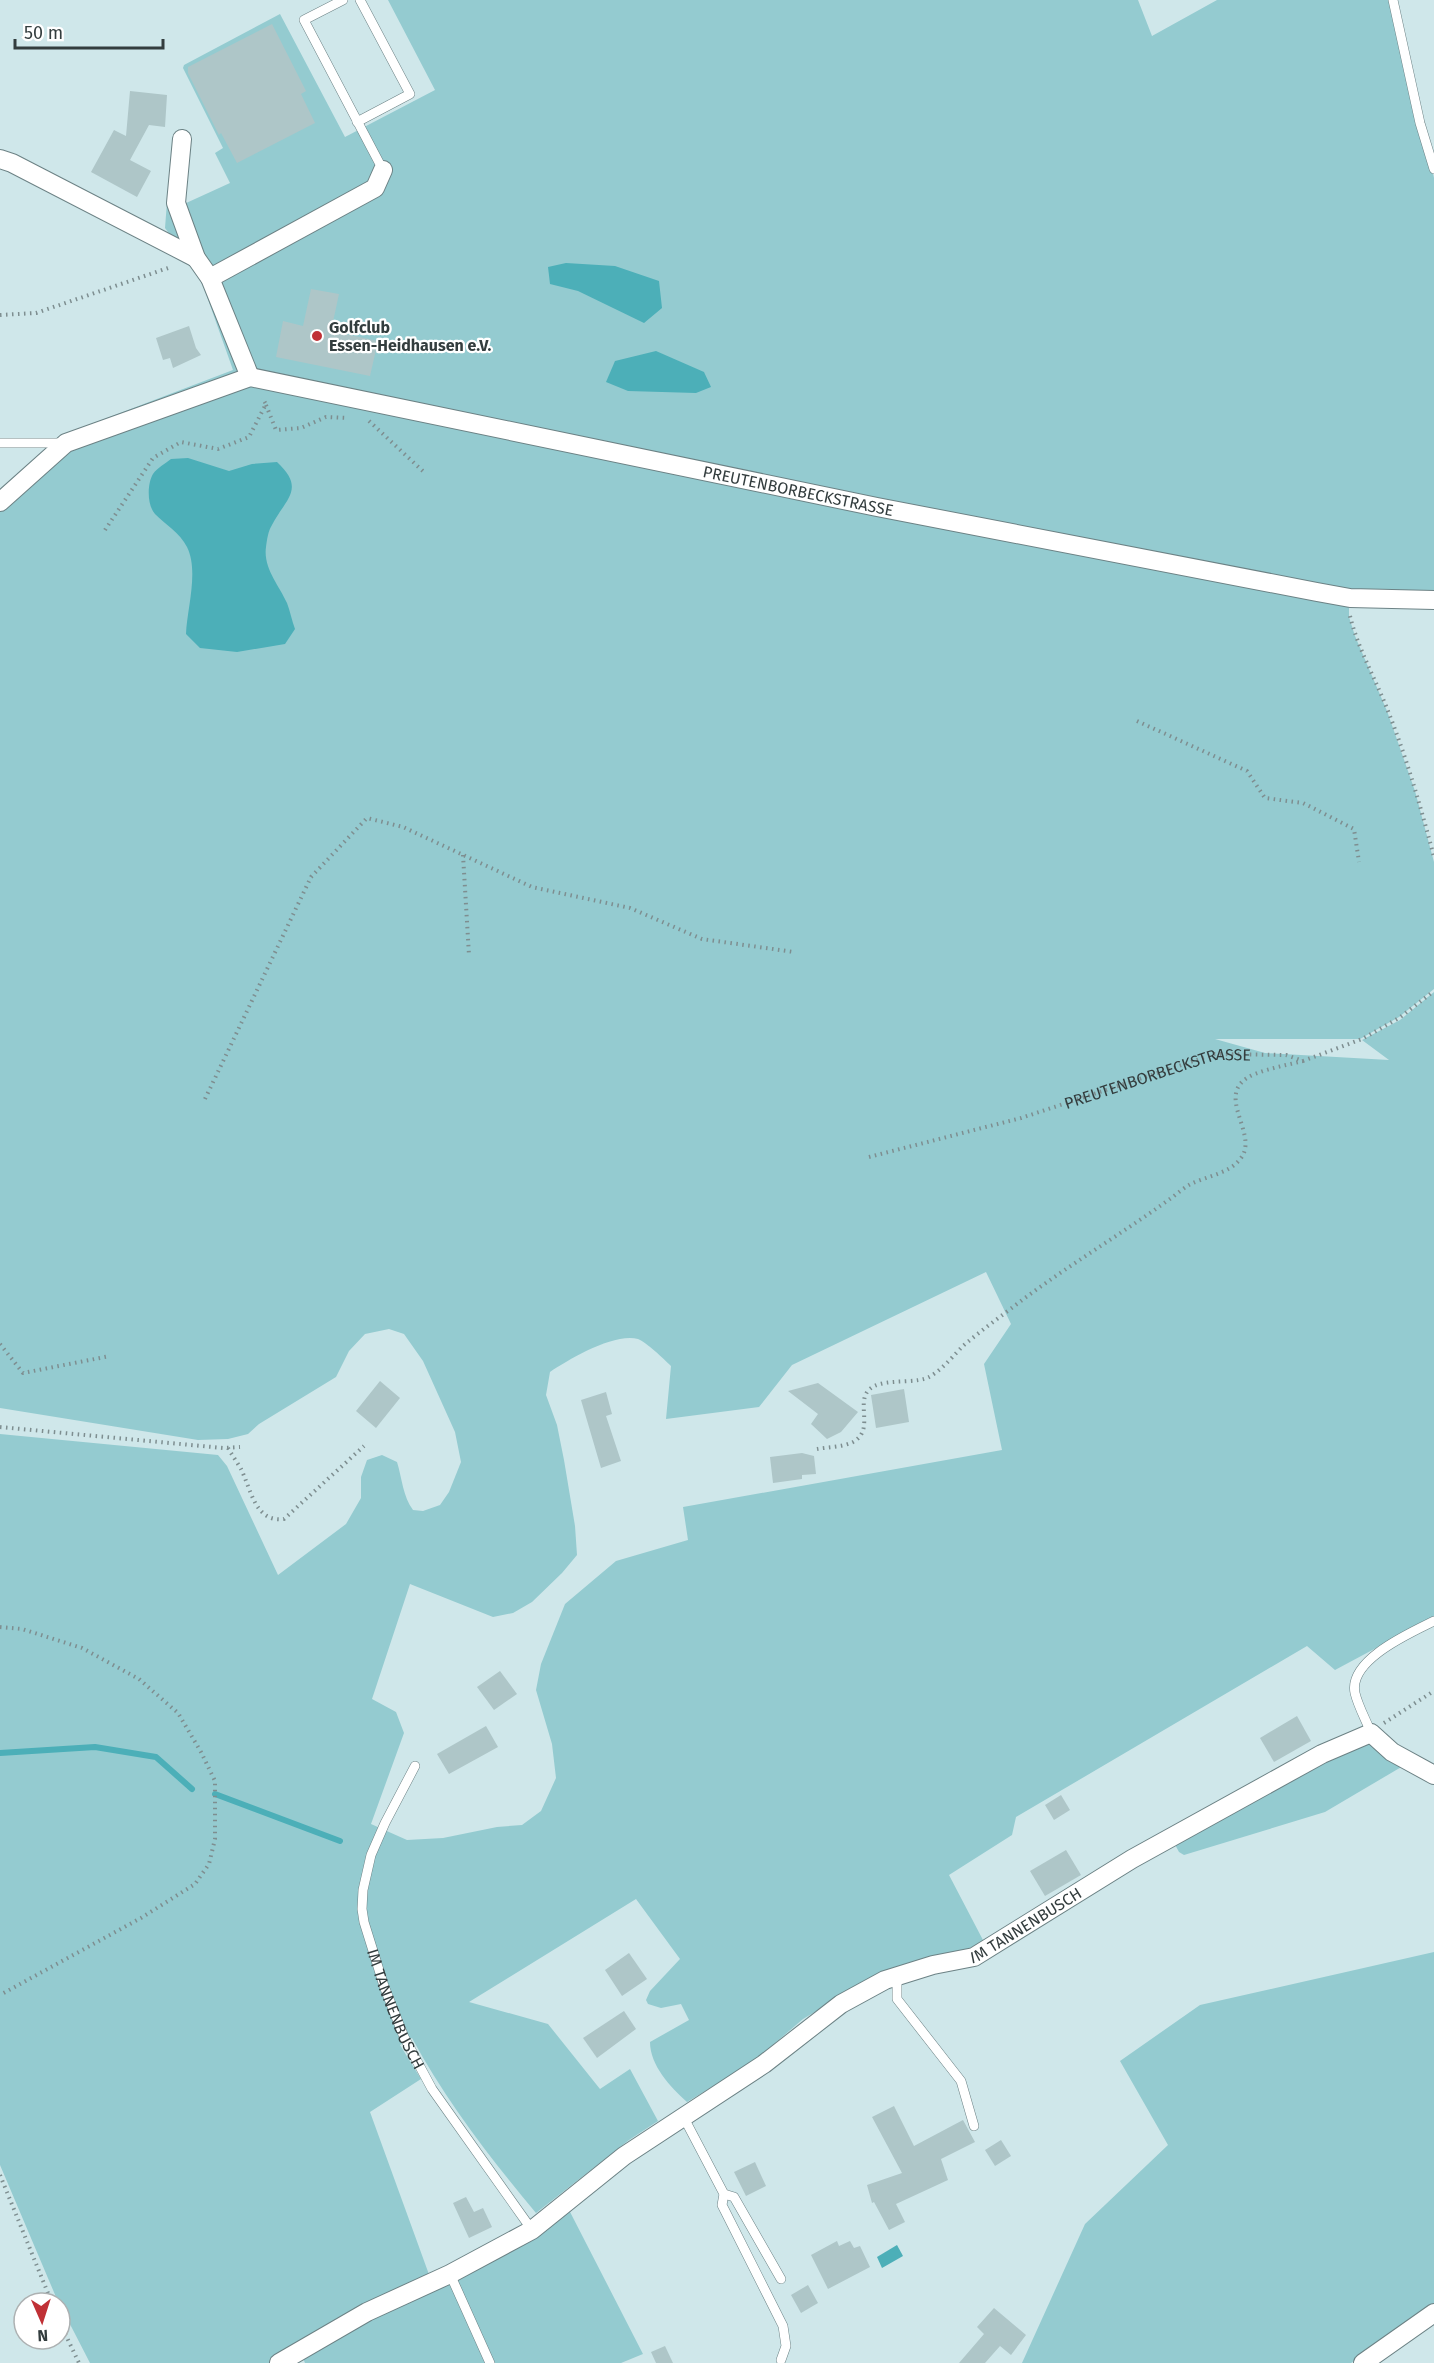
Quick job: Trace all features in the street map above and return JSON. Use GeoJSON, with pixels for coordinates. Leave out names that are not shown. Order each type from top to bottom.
{"type":"FeatureCollection","features":[{"type":"Feature","properties":{"kind":"street"},"geometry":{"type":"LineString","coordinates":[[0,502],[66,443],[250,376],[210,278],[196,258],[176,203],[182,139]]}},
{"type":"Feature","properties":{"kind":"street"},"geometry":{"type":"LineString","coordinates":[[0,159],[12,163],[196,258]]}},
{"type":"Feature","properties":{"kind":"street"},"geometry":{"type":"LineString","coordinates":[[210,278],[375,188],[383,170]]}},
{"type":"Feature","properties":{"kind":"street","name":"PREUTENBORBECKSTRASSE"},"geometry":{"type":"LineString","coordinates":[[250,376],[877,507],[1350,598],[1434,600]]}},
{"type":"Feature","properties":{"kind":"street"},"geometry":{"type":"LineString","coordinates":[[1371,1732],[1392,1752],[1434,1775]]}},
{"type":"Feature","properties":{"kind":"street","name":"IM TANNENBUSCH"},"geometry":{"type":"LineString","coordinates":[[279,2363],[368,2312],[450,2274],[532,2230],[624,2156],[764,2064],[842,2004],[885,1980],[933,1965],[974,1957],[1132,1859],[1322,1754],[1371,1732]]}},
{"type":"Feature","properties":{"kind":"street"},"geometry":{"type":"LineString","coordinates":[[1363,2363],[1434,2313]]}},
{"type":"Feature","properties":{"kind":"lane"},"geometry":{"type":"LineString","coordinates":[[343,0],[304,20],[383,170]]}},
{"type":"Feature","properties":{"kind":"lane"},"geometry":{"type":"LineString","coordinates":[[357,122],[410,94],[360,0]]}},
{"type":"Feature","properties":{"kind":"lane"},"geometry":{"type":"LineString","coordinates":[[1393,0],[1420,123],[1434,169]]}},
{"type":"Feature","properties":{"kind":"lane"},"geometry":{"type":"LineString","coordinates":[[0,443],[66,443]]}},
{"type":"Feature","properties":{"kind":"lane"},"geometry":{"type":"LineString","coordinates":[[1371,1732],[1354,1692],[1358,1674],[1382,1649],[1434,1621]]}},
{"type":"Feature","properties":{"kind":"lane","name":"IM TANNENBUSCH"},"geometry":{"type":"LineString","coordinates":[[416,1766],[385,1823],[371,1855],[363,1890],[364,1922],[384,1986],[404,2037],[432,2089],[532,2230]]}},
{"type":"Feature","properties":{"kind":"lane"},"geometry":{"type":"LineString","coordinates":[[897,1977],[897,1999],[961,2081],[974,2126]]}},
{"type":"Feature","properties":{"kind":"lane"},"geometry":{"type":"LineString","coordinates":[[683,2116],[724,2194],[722,2205],[783,2326],[786,2346],[781,2360]]}},
{"type":"Feature","properties":{"kind":"lane"},"geometry":{"type":"LineString","coordinates":[[724,2194],[734,2197],[781,2279]]}},
{"type":"Feature","properties":{"kind":"lane"},"geometry":{"type":"LineString","coordinates":[[450,2274],[490,2363]]}},
{"type":"Feature","properties":{"kind":"path"},"geometry":{"type":"LineString","coordinates":[[0,315],[36,313],[196,258]]}},
{"type":"Feature","properties":{"kind":"path"},"geometry":{"type":"LineString","coordinates":[[250,376],[266,404],[276,430],[301,428],[326,417],[356,418]]}},
{"type":"Feature","properties":{"kind":"path"},"geometry":{"type":"LineString","coordinates":[[105,530],[153,458],[181,441],[218,449],[249,437],[266,404]]}},
{"type":"Feature","properties":{"kind":"path"},"geometry":{"type":"LineString","coordinates":[[366,418],[426,474]]}},
{"type":"Feature","properties":{"kind":"path"},"geometry":{"type":"LineString","coordinates":[[1350,598],[1350,617],[1356,636],[1388,711],[1416,790],[1434,857]]}},
{"type":"Feature","properties":{"kind":"path"},"geometry":{"type":"LineString","coordinates":[[1137,721],[1247,771],[1265,798],[1303,803],[1354,829],[1359,862]]}},
{"type":"Feature","properties":{"kind":"path"},"geometry":{"type":"LineString","coordinates":[[205,1099],[311,877],[367,818],[403,827],[532,887],[630,908],[702,939],[794,952]]}},
{"type":"Feature","properties":{"kind":"path"},"geometry":{"type":"LineString","coordinates":[[463,855],[469,955]]}},
{"type":"Feature","properties":{"kind":"path"},"geometry":{"type":"LineString","coordinates":[[817,1449],[850,1443],[860,1437],[864,1431],[865,1422],[863,1399],[871,1388],[879,1384],[929,1377],[976,1335],[1036,1290],[1190,1184],[1228,1169],[1242,1158],[1246,1140],[1237,1111],[1236,1094],[1241,1082],[1255,1074],[1303,1061],[1362,1039],[1399,1018],[1434,991]]}},
{"type":"Feature","properties":{"kind":"path","name":"PREUTENBORBECKSTRASSE"},"geometry":{"type":"LineString","coordinates":[[869,1157],[1021,1118],[1215,1054],[1286,1054],[1303,1061]]}},
{"type":"Feature","properties":{"kind":"path"},"geometry":{"type":"LineString","coordinates":[[0,1344],[23,1373],[110,1356]]}},
{"type":"Feature","properties":{"kind":"path"},"geometry":{"type":"LineString","coordinates":[[0,1427],[228,1448],[240,1447]]}},
{"type":"Feature","properties":{"kind":"path"},"geometry":{"type":"LineString","coordinates":[[228,1448],[241,1469],[262,1514],[275,1520],[284,1519],[364,1446]]}},
{"type":"Feature","properties":{"kind":"path"},"geometry":{"type":"LineString","coordinates":[[0,1627],[22,1629],[82,1648],[139,1679],[178,1713],[215,1781],[215,1839],[209,1864],[195,1884],[141,1918],[0,1995]]}},
{"type":"Feature","properties":{"kind":"path"},"geometry":{"type":"LineString","coordinates":[[1371,1732],[1398,1712],[1434,1691]]}},
{"type":"Feature","properties":{"kind":"path"},"geometry":{"type":"LineString","coordinates":[[0,2175],[47,2291]]}},
{"type":"Feature","properties":{"kind":"path"},"geometry":{"type":"LineString","coordinates":[[72,2347],[80,2363]]}},
{"type":"Feature","properties":{"kind":"shaded area"},"geometry":{"type":"Polygon","coordinates":[[[388,0],[1138,0],[1152,36],[1217,0],[1394,0],[1434,178],[1434,599],[1349,599],[1349,617],[1387,711],[1415,791],[1434,862],[1434,989],[1399,1017],[1360,1039],[1215,1039],[1265,1053],[1389,1060],[1362,1040],[1400,1020],[1434,992],[1434,1617],[1335,1670],[1307,1646],[1016,1817],[1012,1835],[949,1875],[984,1942],[897,1969],[865,1982],[803,2019],[753,2062],[687,2102],[674,2090],[657,2067],[650,2042],[689,2020],[681,2004],[661,2008],[648,2004],[646,2000],[650,1991],[680,1959],[636,1899],[469,2002],[548,2024],[600,2089],[630,2069],[658,2121],[629,2140],[536,2213],[469,2128],[439,2084],[412,2038],[400,2045],[421,2079],[370,2112],[431,2280],[568,2208],[643,2354],[621,2363],[305,2363],[302,2356],[291,2363],[90,2363],[72,2328],[72,2291],[53,2291],[0,2165],[0,1434],[218,1455],[227,1466],[278,1575],[346,1524],[361,1498],[361,1477],[367,1460],[382,1455],[397,1462],[410,1505],[413,1510],[423,1511],[440,1505],[449,1492],[461,1462],[455,1432],[423,1361],[404,1334],[389,1329],[365,1334],[349,1351],[336,1377],[259,1424],[248,1434],[228,1439],[198,1440],[0,1408],[0,494],[65,434],[233,370],[199,274],[165,228],[167,202],[184,204],[230,183],[215,153],[223,148],[183,68],[184,65],[280,14],[345,137],[435,90],[388,0]],[[986,1272],[792,1365],[759,1407],[666,1419],[671,1366],[638,1339],[628,1338],[604,1343],[550,1372],[546,1395],[557,1425],[564,1460],[575,1526],[577,1555],[532,1602],[513,1613],[493,1617],[410,1584],[372,1699],[396,1712],[404,1733],[371,1824],[407,1840],[443,1838],[497,1827],[522,1825],[541,1811],[556,1778],[552,1744],[536,1690],[541,1664],[565,1604],[616,1561],[688,1540],[683,1507],[1002,1450],[984,1364],[1011,1324],[986,1272]]]}},
{"type":"Feature","properties":{"kind":"shaded area"},"geometry":{"type":"Polygon","coordinates":[[[566,263],[615,266],[659,281],[662,308],[644,323],[578,291],[550,284],[548,267],[566,263]]]}},
{"type":"Feature","properties":{"kind":"shaded area"},"geometry":{"type":"Polygon","coordinates":[[[656,351],[704,372],[711,387],[696,393],[628,391],[606,382],[615,361],[656,351]]]}},
{"type":"Feature","properties":{"kind":"shaded area"},"geometry":{"type":"Polygon","coordinates":[[[188,458],[229,471],[252,464],[277,462],[286,471],[292,487],[291,494],[270,530],[266,555],[269,569],[287,603],[295,629],[285,644],[237,652],[200,648],[186,634],[192,578],[190,557],[180,537],[152,510],[149,494],[151,478],[157,470],[171,459],[188,458]]]}},
{"type":"Feature","properties":{"kind":"shaded area"},"geometry":{"type":"Polygon","coordinates":[[[1370,1736],[1403,1766],[1325,1812],[1184,1855],[1179,1852],[1172,1839],[1370,1736]]]}},
{"type":"Feature","properties":{"kind":"shaded area"},"geometry":{"type":"Polygon","coordinates":[[[1434,1952],[1434,2306],[1351,2363],[1022,2363],[1085,2224],[1168,2145],[1120,2061],[1200,2005],[1434,1952]]]}},
{"type":"Feature","properties":{"kind":"shaded area"},"geometry":{"type":"Polygon","coordinates":[[[897,2245],[903,2256],[882,2268],[877,2257],[897,2245]]]}},
{"type":"Feature","properties":{"kind":"building"},"geometry":{"type":"Polygon","coordinates":[[[272,24],[306,91],[301,94],[315,123],[237,163],[221,133],[219,135],[188,73],[188,67],[272,24]]]}},
{"type":"Feature","properties":{"kind":"building"},"geometry":{"type":"Polygon","coordinates":[[[130,91],[167,95],[165,127],[149,125],[130,160],[151,171],[137,197],[91,172],[114,130],[126,136],[130,91]]]}},
{"type":"Feature","properties":{"kind":"building","name":"Golfclub Essen-Heidhausen e.V."},"geometry":{"type":"Polygon","coordinates":[[[311,289],[339,294],[331,331],[378,341],[370,376],[276,357],[283,321],[303,326],[311,289]]]}},
{"type":"Feature","properties":{"kind":"building"},"geometry":{"type":"Polygon","coordinates":[[[189,326],[196,348],[201,355],[173,368],[170,358],[163,360],[156,338],[189,326]]]}},
{"type":"Feature","properties":{"kind":"building"},"geometry":{"type":"Polygon","coordinates":[[[380,1381],[400,1398],[376,1428],[356,1411],[380,1381]]]}},
{"type":"Feature","properties":{"kind":"building"},"geometry":{"type":"Polygon","coordinates":[[[818,1383],[858,1412],[841,1432],[827,1439],[811,1424],[818,1414],[788,1391],[818,1383]]]}},
{"type":"Feature","properties":{"kind":"building"},"geometry":{"type":"Polygon","coordinates":[[[904,1389],[909,1422],[876,1428],[871,1395],[904,1389]]]}},
{"type":"Feature","properties":{"kind":"building"},"geometry":{"type":"Polygon","coordinates":[[[606,1392],[612,1414],[606,1416],[621,1461],[601,1468],[581,1400],[606,1392]]]}},
{"type":"Feature","properties":{"kind":"building"},"geometry":{"type":"Polygon","coordinates":[[[802,1453],[814,1456],[816,1474],[802,1475],[802,1479],[773,1483],[770,1457],[802,1453]]]}},
{"type":"Feature","properties":{"kind":"building"},"geometry":{"type":"Polygon","coordinates":[[[500,1671],[517,1694],[494,1710],[477,1687],[500,1671]]]}},
{"type":"Feature","properties":{"kind":"building"},"geometry":{"type":"Polygon","coordinates":[[[1297,1716],[1311,1741],[1274,1762],[1260,1738],[1297,1716]]]}},
{"type":"Feature","properties":{"kind":"building"},"geometry":{"type":"Polygon","coordinates":[[[486,1726],[498,1747],[449,1774],[437,1754],[486,1726]]]}},
{"type":"Feature","properties":{"kind":"building"},"geometry":{"type":"Polygon","coordinates":[[[1061,1795],[1070,1810],[1054,1820],[1045,1805],[1061,1795]]]}},
{"type":"Feature","properties":{"kind":"building"},"geometry":{"type":"Polygon","coordinates":[[[1066,1850],[1081,1875],[1045,1896],[1030,1871],[1066,1850]]]}},
{"type":"Feature","properties":{"kind":"building"},"geometry":{"type":"Polygon","coordinates":[[[629,1953],[647,1979],[622,1996],[605,1970],[629,1953]]]}},
{"type":"Feature","properties":{"kind":"building"},"geometry":{"type":"Polygon","coordinates":[[[624,2011],[636,2029],[597,2058],[583,2038],[624,2011]]]}},
{"type":"Feature","properties":{"kind":"building"},"geometry":{"type":"Polygon","coordinates":[[[894,2106],[914,2146],[963,2120],[975,2142],[941,2159],[948,2180],[896,2204],[905,2222],[889,2230],[874,2202],[872,2203],[867,2185],[902,2173],[872,2117],[894,2106]]]}},
{"type":"Feature","properties":{"kind":"building"},"geometry":{"type":"Polygon","coordinates":[[[1001,2140],[1011,2156],[995,2166],[985,2150],[1001,2140]]]}},
{"type":"Feature","properties":{"kind":"building"},"geometry":{"type":"Polygon","coordinates":[[[755,2162],[766,2186],[746,2196],[734,2172],[755,2162]]]}},
{"type":"Feature","properties":{"kind":"building"},"geometry":{"type":"Polygon","coordinates":[[[466,2197],[474,2212],[483,2208],[492,2227],[469,2238],[453,2203],[466,2197]]]}},
{"type":"Feature","properties":{"kind":"building"},"geometry":{"type":"Polygon","coordinates":[[[837,2241],[839,2246],[850,2241],[854,2248],[860,2246],[870,2267],[828,2289],[811,2255],[837,2241]]]}},
{"type":"Feature","properties":{"kind":"building"},"geometry":{"type":"Polygon","coordinates":[[[808,2285],[818,2303],[801,2313],[791,2295],[808,2285]]]}},
{"type":"Feature","properties":{"kind":"building"},"geometry":{"type":"Polygon","coordinates":[[[994,2308],[1026,2335],[1011,2355],[1000,2346],[985,2363],[959,2363],[984,2334],[977,2327],[994,2308]]]}},
{"type":"Feature","properties":{"kind":"building"},"geometry":{"type":"Polygon","coordinates":[[[665,2346],[673,2363],[656,2363],[651,2352],[665,2346]]]}},
{"type":"Feature","properties":{"kind":"waterway"},"geometry":{"type":"LineString","coordinates":[[0,1753],[95,1747],[156,1757],[192,1789]]}},
{"type":"Feature","properties":{"kind":"waterway"},"geometry":{"type":"LineString","coordinates":[[215,1794],[340,1841]]}},
{"type":"Feature","properties":{"kind":"place","name":"Golfclub Essen-Heidhausen e.V."},"geometry":{"type":"Point","coordinates":[317,336]}}]}
